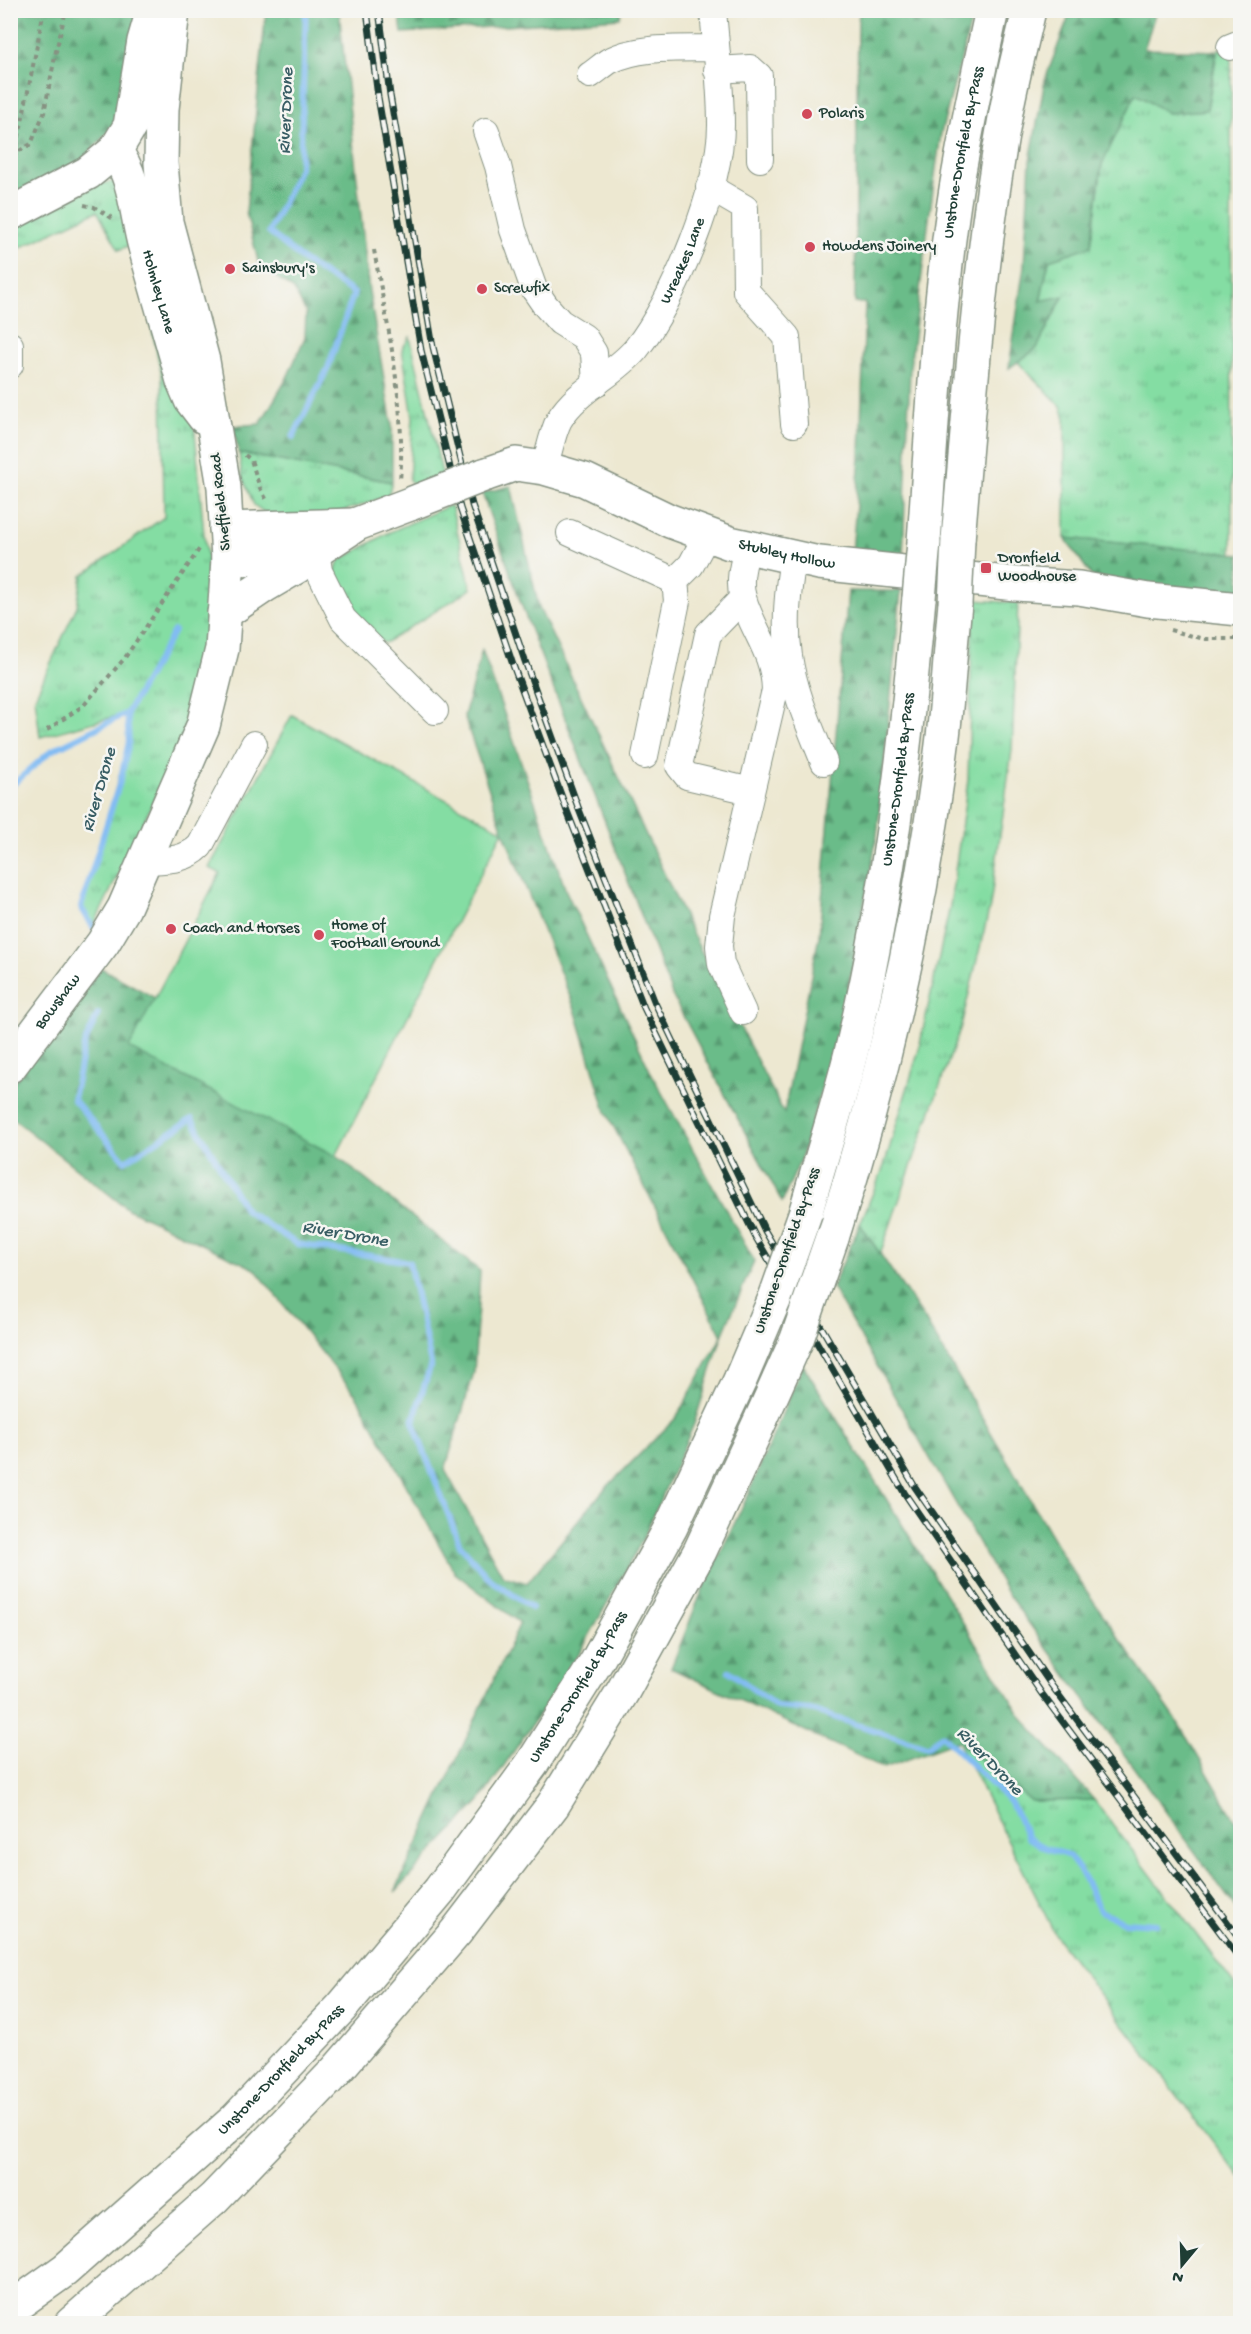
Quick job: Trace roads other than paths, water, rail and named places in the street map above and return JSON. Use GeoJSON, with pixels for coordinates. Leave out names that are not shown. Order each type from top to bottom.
{"type":"FeatureCollection","features":[{"type":"Feature","properties":{"kind":"main road"},"geometry":{"type":"LineString","coordinates":[[10,214],[88,173],[116,151],[130,126],[144,40],[153,10]]}},
{"type":"Feature","properties":{"kind":"main road","name":"Sheffield Road"},"geometry":{"type":"LineString","coordinates":[[84,969],[124,908],[202,726],[218,668],[224,613],[227,543],[224,487],[203,361],[166,222],[162,163],[162,109],[173,10]]}},
{"type":"Feature","properties":{"kind":"main road","name":"Unstone-Dronfield By-Pass"},"geometry":{"type":"LineString","coordinates":[[10,2309],[65,2270],[236,2119],[341,2008],[440,1890],[532,1764],[597,1661],[671,1527],[776,1298],[806,1211],[854,1041],[889,863],[909,712],[938,354],[956,191],[971,105],[992,10]]}},
{"type":"Feature","properties":{"kind":"main road","name":"Unstone-Dronfield By-Pass"},"geometry":{"type":"LineString","coordinates":[[71,2324],[214,2198],[336,2071],[463,1923],[553,1805],[623,1691],[700,1551],[797,1338],[832,1238],[874,1101],[922,879],[942,744],[973,359],[988,232],[1005,116],[1029,10]]}},
{"type":"Feature","properties":{"kind":"main road","name":"Holmley Lane"},"geometry":{"type":"LineString","coordinates":[[116,151],[125,162],[130,179],[143,239],[183,381],[191,400],[213,429]]}},
{"type":"Feature","properties":{"kind":"main road","name":"Stubley Hollow"},"geometry":{"type":"LineString","coordinates":[[224,613],[303,563],[316,551],[357,524],[516,464],[544,468],[585,480],[707,535],[747,548],[793,558],[903,573],[1079,588],[1148,600],[1240,609]]}},
{"type":"Feature","properties":{"kind":"main road","name":"Stubley Hollow"},"geometry":{"type":"LineString","coordinates":[[227,543],[311,528],[357,524]]}},
{"type":"Feature","properties":{"kind":"main road","name":"Stubley Hollow"},"geometry":{"type":"LineString","coordinates":[[227,543],[274,558],[316,551]]}},
{"type":"Feature","properties":{"kind":"main road","name":"Bowshaw"},"geometry":{"type":"LineString","coordinates":[[10,1066],[84,969]]}},
{"type":"Feature","properties":{"kind":"street","name":"Wreakes Lane"},"geometry":{"type":"LineString","coordinates":[[544,468],[559,422],[570,407],[635,350],[663,310],[694,237],[709,187],[721,126],[713,10]]}},
{"type":"Feature","properties":{"kind":"street"},"geometry":{"type":"LineString","coordinates":[[591,75],[609,61],[629,54],[658,50],[717,59],[750,68],[759,76],[760,159]]}},
{"type":"Feature","properties":{"kind":"street"},"geometry":{"type":"LineString","coordinates":[[486,131],[498,166],[513,230],[534,289],[560,321],[584,337],[594,353],[596,384]]}},
{"type":"Feature","properties":{"kind":"street"},"geometry":{"type":"LineString","coordinates":[[709,187],[745,208],[746,291],[788,337],[794,424]]}},
{"type":"Feature","properties":{"kind":"street"},"geometry":{"type":"LineString","coordinates":[[10,345],[10,365]]}},
{"type":"Feature","properties":{"kind":"street"},"geometry":{"type":"LineString","coordinates":[[570,534],[675,581]]}},
{"type":"Feature","properties":{"kind":"street"},"geometry":{"type":"LineString","coordinates":[[675,581],[691,565],[707,535]]}},
{"type":"Feature","properties":{"kind":"street"},"geometry":{"type":"LineString","coordinates":[[743,1012],[721,964],[719,946],[722,916],[775,690],[774,672],[743,598],[741,583],[747,548]]}},
{"type":"Feature","properties":{"kind":"street"},"geometry":{"type":"LineString","coordinates":[[316,551],[319,571],[343,619],[435,711]]}},
{"type":"Feature","properties":{"kind":"street"},"geometry":{"type":"LineString","coordinates":[[793,558],[786,607],[789,655],[798,695],[824,762]]}},
{"type":"Feature","properties":{"kind":"street"},"geometry":{"type":"LineString","coordinates":[[645,756],[677,601],[675,581]]}},
{"type":"Feature","properties":{"kind":"street"},"geometry":{"type":"LineString","coordinates":[[743,598],[708,634],[679,766],[687,777],[751,791]]}},
{"type":"Feature","properties":{"kind":"street"},"geometry":{"type":"LineString","coordinates":[[146,861],[176,859],[192,854],[200,846],[254,744]]}},
{"type":"Feature","properties":{"kind":"waterway","name":"River Drone"},"geometry":{"type":"LineString","coordinates":[[293,437],[328,368],[354,293],[304,261],[269,232],[300,168],[306,10]]}},
{"type":"Feature","properties":{"kind":"waterway","name":"River Drone"},"geometry":{"type":"LineString","coordinates":[[93,927],[81,907],[121,778],[129,742],[127,713],[174,631]]}},
{"type":"Feature","properties":{"kind":"waterway"},"geometry":{"type":"LineString","coordinates":[[10,787],[51,751],[127,713]]}},
{"type":"Feature","properties":{"kind":"waterway","name":"River Drone"},"geometry":{"type":"LineString","coordinates":[[98,1014],[84,1045],[73,1099],[125,1161],[192,1119],[246,1211],[297,1244],[409,1262],[431,1364],[413,1422],[460,1545],[490,1579],[532,1608]]}},
{"type":"Feature","properties":{"kind":"waterway","name":"River Drone"},"geometry":{"type":"LineString","coordinates":[[729,1671],[777,1707],[811,1710],[927,1747],[942,1735],[1011,1803],[1028,1838],[1046,1848],[1069,1856],[1081,1872],[1100,1911],[1125,1922],[1156,1924]]}},
{"type":"Feature","properties":{"kind":"railway"},"geometry":{"type":"LineString","coordinates":[[367,10],[378,97],[421,350],[460,508],[513,665],[644,1008],[755,1236],[905,1494],[1042,1694],[1240,1959]]}},
{"type":"Feature","properties":{"kind":"railway"},"geometry":{"type":"LineString","coordinates":[[379,10],[390,95],[433,347],[472,505],[578,807],[655,1003],[765,1231],[915,1487],[1052,1686],[1240,1939]]}},
{"type":"Feature","properties":{"kind":"place","name":"Polaris"},"geometry":{"type":"Point","coordinates":[807,114]}},
{"type":"Feature","properties":{"kind":"place","name":"Howdens Joinery"},"geometry":{"type":"Point","coordinates":[810,247]}},
{"type":"Feature","properties":{"kind":"place","name":"Sainsbury's"},"geometry":{"type":"Point","coordinates":[230,269]}},
{"type":"Feature","properties":{"kind":"place","name":"Screwfix"},"geometry":{"type":"Point","coordinates":[482,289]}},
{"type":"Feature","properties":{"kind":"place","name":"Dronfield Woodhouse"},"geometry":{"type":"Point","coordinates":[986,568]}},
{"type":"Feature","properties":{"kind":"place","name":"Coach and Horses"},"geometry":{"type":"Point","coordinates":[171,929]}},
{"type":"Feature","properties":{"kind":"place","name":"Home of Football Ground"},"geometry":{"type":"Point","coordinates":[319,935]}}]}
